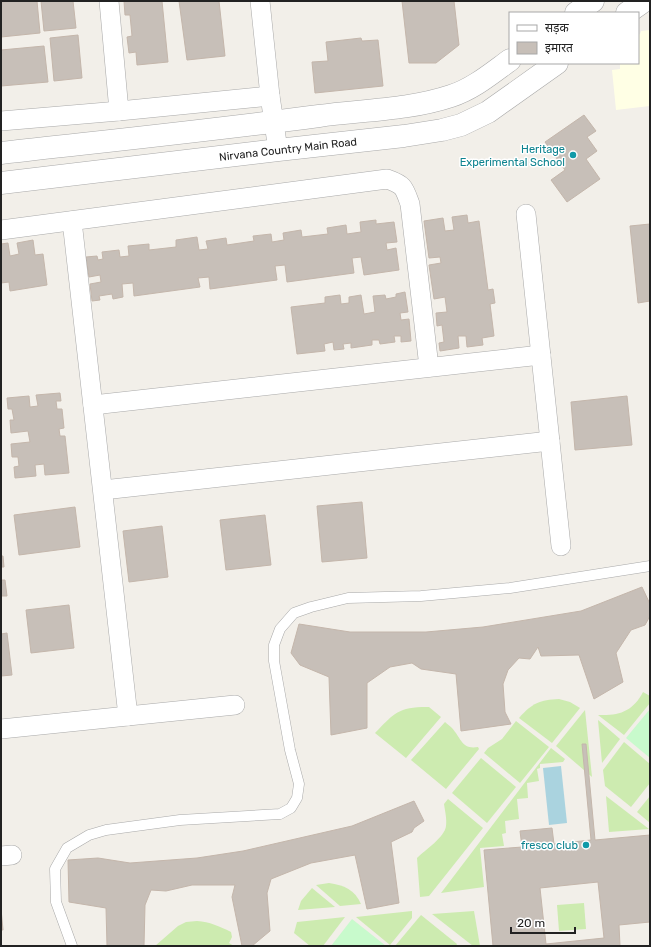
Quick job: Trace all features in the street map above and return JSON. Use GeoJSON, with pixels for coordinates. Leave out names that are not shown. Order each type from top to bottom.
{"type":"FeatureCollection","features":[{"type":"Feature","properties":{"kind":"street"},"geometry":{"type":"LineString","coordinates":[[109,1],[119,111]]}},
{"type":"Feature","properties":{"kind":"street"},"geometry":{"type":"LineString","coordinates":[[260,1],[270,96],[278,150]]}},
{"type":"Feature","properties":{"kind":"street"},"geometry":{"type":"LineString","coordinates":[[577,12],[593,1]]}},
{"type":"Feature","properties":{"kind":"street"},"geometry":{"type":"LineString","coordinates":[[628,12],[644,1]]}},
{"type":"Feature","properties":{"kind":"street"},"geometry":{"type":"LineString","coordinates":[[1,153],[274,122],[400,106],[435,100],[461,92],[509,61]]}},
{"type":"Feature","properties":{"kind":"street","name":"Nirvana Country Main Road"},"geometry":{"type":"LineString","coordinates":[[1,183],[404,136],[442,130],[461,125],[488,112],[556,64]]}},
{"type":"Feature","properties":{"kind":"street"},"geometry":{"type":"LineString","coordinates":[[1,121],[270,96]]}},
{"type":"Feature","properties":{"kind":"street"},"geometry":{"type":"LineString","coordinates":[[1,230],[387,179],[400,184],[406,191],[410,204],[429,367]]}},
{"type":"Feature","properties":{"kind":"street"},"geometry":{"type":"LineString","coordinates":[[526,214],[561,546]]}},
{"type":"Feature","properties":{"kind":"street"},"geometry":{"type":"LineString","coordinates":[[72,221],[128,716]]}},
{"type":"Feature","properties":{"kind":"street"},"geometry":{"type":"LineString","coordinates":[[93,405],[541,355]]}},
{"type":"Feature","properties":{"kind":"street"},"geometry":{"type":"LineString","coordinates":[[103,490],[550,441]]}},
{"type":"Feature","properties":{"kind":"street"},"geometry":{"type":"LineString","coordinates":[[1,729],[235,705]]}},
{"type":"Feature","properties":{"kind":"lane"},"geometry":{"type":"LineString","coordinates":[[72,946],[56,902],[54,869],[67,848],[89,835],[106,830],[180,820],[280,814],[292,808],[297,798],[299,784],[290,750],[274,662],[274,645],[280,629],[294,613],[311,607],[348,598],[421,596],[510,588],[650,566]]}},
{"type":"Feature","properties":{"kind":"shaded area"},"geometry":{"type":"Polygon","coordinates":[[[650,30],[650,106],[616,110],[612,70],[620,69],[620,64],[639,64],[639,34],[641,31],[650,30]]]}},
{"type":"Feature","properties":{"kind":"green space"},"geometry":{"type":"Polygon","coordinates":[[[643,692],[650,696],[650,703],[624,735],[598,715],[613,714],[625,711],[635,704],[643,692]]]}},
{"type":"Feature","properties":{"kind":"green space"},"geometry":{"type":"Polygon","coordinates":[[[559,699],[570,702],[580,708],[552,743],[519,718],[528,709],[541,701],[559,699]]]}},
{"type":"Feature","properties":{"kind":"green space"},"geometry":{"type":"Polygon","coordinates":[[[429,707],[441,717],[406,758],[375,733],[390,718],[400,711],[429,707]]]}},
{"type":"Feature","properties":{"kind":"green space"},"geometry":{"type":"Polygon","coordinates":[[[650,709],[650,758],[626,738],[650,709]]]}},
{"type":"Feature","properties":{"kind":"green space"},"geometry":{"type":"Polygon","coordinates":[[[585,710],[592,777],[556,746],[585,710]]]}},
{"type":"Feature","properties":{"kind":"green space"},"geometry":{"type":"Polygon","coordinates":[[[598,720],[620,739],[602,763],[598,720]]]}},
{"type":"Feature","properties":{"kind":"green space"},"geometry":{"type":"Polygon","coordinates":[[[516,721],[549,747],[520,783],[484,753],[488,748],[502,739],[516,721]]]}},
{"type":"Feature","properties":{"kind":"green space"},"geometry":{"type":"Polygon","coordinates":[[[445,722],[452,728],[465,745],[468,747],[478,747],[479,749],[446,789],[411,760],[445,722]]]}},
{"type":"Feature","properties":{"kind":"green space"},"geometry":{"type":"Polygon","coordinates":[[[624,742],[650,764],[650,783],[631,807],[605,786],[603,770],[624,742]]]}},
{"type":"Feature","properties":{"kind":"green space"},"geometry":{"type":"Polygon","coordinates":[[[551,748],[565,759],[563,762],[540,764],[540,768],[537,769],[539,781],[527,783],[528,798],[517,799],[519,819],[505,821],[506,833],[502,834],[504,846],[480,848],[484,887],[441,893],[551,748]]]}},
{"type":"Feature","properties":{"kind":"green space"},"geometry":{"type":"Polygon","coordinates":[[[481,758],[516,787],[487,823],[452,793],[481,758]]]}},
{"type":"Feature","properties":{"kind":"green space"},"geometry":{"type":"Polygon","coordinates":[[[606,796],[649,829],[609,832],[606,796]]]}},
{"type":"Feature","properties":{"kind":"green space"},"geometry":{"type":"Polygon","coordinates":[[[650,796],[650,823],[637,812],[650,796]]]}},
{"type":"Feature","properties":{"kind":"green space"},"geometry":{"type":"Polygon","coordinates":[[[448,799],[483,828],[429,896],[420,897],[417,858],[442,835],[445,830],[446,821],[444,804],[448,799]]]}},
{"type":"Feature","properties":{"kind":"green space"},"geometry":{"type":"Polygon","coordinates":[[[329,883],[348,889],[356,895],[361,904],[340,906],[316,885],[329,883]]]}},
{"type":"Feature","properties":{"kind":"green space"},"geometry":{"type":"Polygon","coordinates":[[[312,888],[335,907],[298,910],[301,901],[312,888]]]}},
{"type":"Feature","properties":{"kind":"green space"},"geometry":{"type":"Polygon","coordinates":[[[584,903],[586,929],[559,931],[557,905],[584,903]]]}},
{"type":"Feature","properties":{"kind":"green space"},"geometry":{"type":"Polygon","coordinates":[[[412,911],[412,918],[390,945],[356,917],[412,911]]]}},
{"type":"Feature","properties":{"kind":"green space"},"geometry":{"type":"Polygon","coordinates":[[[474,911],[480,946],[473,946],[432,914],[474,911]]]}},
{"type":"Feature","properties":{"kind":"green space"},"geometry":{"type":"Polygon","coordinates":[[[421,915],[457,944],[456,946],[395,946],[421,915]]]}},
{"type":"Feature","properties":{"kind":"green space"},"geometry":{"type":"Polygon","coordinates":[[[345,917],[323,946],[310,946],[294,933],[297,922],[345,917]]]}},
{"type":"Feature","properties":{"kind":"green space"},"geometry":{"type":"Polygon","coordinates":[[[352,919],[386,946],[331,946],[352,919]]]}},
{"type":"Feature","properties":{"kind":"green space"},"geometry":{"type":"Polygon","coordinates":[[[186,922],[206,922],[231,932],[232,937],[229,943],[234,946],[155,946],[178,926],[186,922]]]}},
{"type":"Feature","properties":{"kind":"water"},"geometry":{"type":"Polygon","coordinates":[[[561,766],[567,823],[549,825],[543,768],[561,766]]]}},
{"type":"Feature","properties":{"kind":"building"},"geometry":{"type":"Polygon","coordinates":[[[37,1],[40,33],[1,37],[1,2],[37,1]]]}},
{"type":"Feature","properties":{"kind":"building"},"geometry":{"type":"Polygon","coordinates":[[[41,1],[73,1],[76,28],[44,31],[41,1]]]}},
{"type":"Feature","properties":{"kind":"building"},"geometry":{"type":"Polygon","coordinates":[[[124,1],[162,1],[168,62],[137,65],[136,52],[129,53],[127,37],[132,36],[130,15],[125,15],[124,1]]]}},
{"type":"Feature","properties":{"kind":"building"},"geometry":{"type":"Polygon","coordinates":[[[179,1],[219,1],[225,56],[187,60],[179,1]]]}},
{"type":"Feature","properties":{"kind":"building"},"geometry":{"type":"Polygon","coordinates":[[[402,1],[454,1],[459,45],[436,63],[409,63],[402,1]]]}},
{"type":"Feature","properties":{"kind":"building"},"geometry":{"type":"Polygon","coordinates":[[[78,35],[82,78],[54,81],[50,38],[78,35]]]}},
{"type":"Feature","properties":{"kind":"building"},"geometry":{"type":"Polygon","coordinates":[[[361,38],[362,41],[378,40],[383,86],[315,93],[312,62],[328,61],[326,42],[361,38]]]}},
{"type":"Feature","properties":{"kind":"building"},"geometry":{"type":"Polygon","coordinates":[[[44,46],[48,82],[1,86],[1,50],[44,46]]]}},
{"type":"Feature","properties":{"kind":"building","name":"Heritage Experimental School"},"geometry":{"type":"Polygon","coordinates":[[[584,115],[596,131],[587,137],[597,151],[586,159],[600,179],[567,202],[551,180],[565,170],[545,142],[584,115]]]}},
{"type":"Feature","properties":{"kind":"building"},"geometry":{"type":"Polygon","coordinates":[[[467,215],[468,223],[479,221],[488,290],[493,289],[495,303],[490,304],[494,336],[482,338],[483,345],[467,347],[466,336],[458,336],[459,348],[440,351],[439,343],[444,342],[442,325],[437,326],[436,313],[447,312],[445,297],[434,299],[429,265],[441,263],[440,257],[429,258],[424,221],[443,218],[445,231],[454,230],[452,217],[467,215]]]}},
{"type":"Feature","properties":{"kind":"building"},"geometry":{"type":"Polygon","coordinates":[[[376,220],[376,224],[394,222],[397,242],[386,243],[387,250],[396,248],[399,270],[364,275],[361,257],[352,258],[354,273],[287,282],[285,265],[275,266],[277,280],[210,289],[209,277],[198,278],[200,287],[134,296],[133,283],[122,284],[123,297],[113,299],[112,294],[99,296],[100,300],[92,301],[90,284],[101,282],[100,275],[89,277],[86,257],[97,256],[98,260],[103,259],[102,252],[119,250],[120,257],[129,256],[128,246],[149,244],[149,250],[176,247],[176,240],[197,237],[199,250],[208,249],[206,241],[226,238],[227,245],[254,241],[253,236],[271,234],[272,242],[284,240],[283,233],[301,230],[302,237],[328,234],[327,228],[346,225],[347,234],[361,232],[360,222],[376,220]]]}},
{"type":"Feature","properties":{"kind":"building"},"geometry":{"type":"Polygon","coordinates":[[[650,224],[650,301],[638,303],[630,226],[650,224]]]}},
{"type":"Feature","properties":{"kind":"building"},"geometry":{"type":"Polygon","coordinates":[[[33,240],[35,255],[43,254],[47,285],[10,291],[9,282],[1,283],[1,244],[8,243],[10,256],[19,254],[17,243],[33,240]]]}},
{"type":"Feature","properties":{"kind":"building"},"geometry":{"type":"Polygon","coordinates":[[[405,292],[408,312],[400,313],[401,320],[409,319],[411,341],[401,342],[401,336],[394,336],[395,342],[380,344],[379,340],[372,340],[372,345],[351,348],[351,343],[343,344],[344,349],[334,350],[333,342],[324,344],[325,351],[297,354],[291,307],[325,303],[325,297],[340,295],[341,304],[349,303],[349,297],[361,295],[364,314],[375,312],[373,296],[385,295],[386,299],[396,297],[396,294],[405,292]]]}},
{"type":"Feature","properties":{"kind":"building"},"geometry":{"type":"Polygon","coordinates":[[[60,393],[61,401],[56,401],[57,409],[62,409],[64,428],[59,429],[60,436],[65,436],[69,473],[45,475],[44,464],[35,465],[36,476],[15,478],[14,467],[19,466],[18,457],[12,457],[11,444],[30,442],[28,431],[11,433],[10,420],[14,420],[12,409],[8,409],[7,398],[29,396],[30,407],[38,406],[36,395],[60,393]]]}},
{"type":"Feature","properties":{"kind":"building"},"geometry":{"type":"Polygon","coordinates":[[[627,396],[632,445],[575,450],[571,402],[627,396]]]}},
{"type":"Feature","properties":{"kind":"building"},"geometry":{"type":"Polygon","coordinates":[[[362,502],[367,558],[322,562],[317,506],[362,502]]]}},
{"type":"Feature","properties":{"kind":"building"},"geometry":{"type":"Polygon","coordinates":[[[75,507],[80,547],[19,555],[14,515],[75,507]]]}},
{"type":"Feature","properties":{"kind":"building"},"geometry":{"type":"Polygon","coordinates":[[[265,515],[271,565],[226,570],[220,520],[265,515]]]}},
{"type":"Feature","properties":{"kind":"building"},"geometry":{"type":"Polygon","coordinates":[[[162,526],[168,577],[129,582],[123,531],[162,526]]]}},
{"type":"Feature","properties":{"kind":"building"},"geometry":{"type":"Polygon","coordinates":[[[1,556],[3,556],[4,567],[1,567],[1,556]]]}},
{"type":"Feature","properties":{"kind":"building"},"geometry":{"type":"Polygon","coordinates":[[[1,580],[5,580],[7,596],[1,596],[1,580]]]}},
{"type":"Feature","properties":{"kind":"building"},"geometry":{"type":"Polygon","coordinates":[[[642,587],[650,604],[650,616],[645,625],[631,630],[616,653],[623,682],[594,699],[579,655],[541,656],[538,647],[530,659],[519,658],[508,670],[503,684],[505,712],[511,724],[461,731],[456,674],[421,669],[412,663],[390,667],[367,683],[367,728],[331,735],[329,677],[300,665],[291,653],[299,624],[350,632],[426,632],[483,627],[581,611],[642,587]]]}},
{"type":"Feature","properties":{"kind":"building"},"geometry":{"type":"Polygon","coordinates":[[[69,605],[74,648],[31,653],[26,610],[69,605]]]}},
{"type":"Feature","properties":{"kind":"building"},"geometry":{"type":"Polygon","coordinates":[[[7,633],[12,675],[1,676],[1,634],[7,633]]]}},
{"type":"Feature","properties":{"kind":"building","name":"fresco club"},"geometry":{"type":"Polygon","coordinates":[[[582,744],[586,744],[595,840],[650,835],[650,922],[619,925],[620,946],[493,946],[484,850],[522,847],[520,831],[552,828],[554,844],[591,840],[582,744]],[[598,882],[540,888],[546,944],[604,938],[598,882]]]}},
{"type":"Feature","properties":{"kind":"building"},"geometry":{"type":"Polygon","coordinates":[[[414,801],[424,821],[414,828],[412,832],[391,842],[399,903],[367,909],[355,855],[311,863],[271,879],[267,893],[270,931],[252,946],[242,946],[232,897],[235,885],[192,885],[166,891],[151,890],[145,905],[144,946],[107,946],[106,908],[69,902],[68,860],[98,858],[130,863],[197,858],[243,851],[352,826],[414,801]]]}},
{"type":"Feature","properties":{"kind":"building"},"geometry":{"type":"Polygon","coordinates":[[[1,909],[3,930],[1,930],[1,909]]]}},
{"type":"Feature","properties":{"kind":"place","name":"Heritage Experimental School"},"geometry":{"type":"Point","coordinates":[573,155]}},
{"type":"Feature","properties":{"kind":"place","name":"fresco club"},"geometry":{"type":"Point","coordinates":[586,845]}}]}
